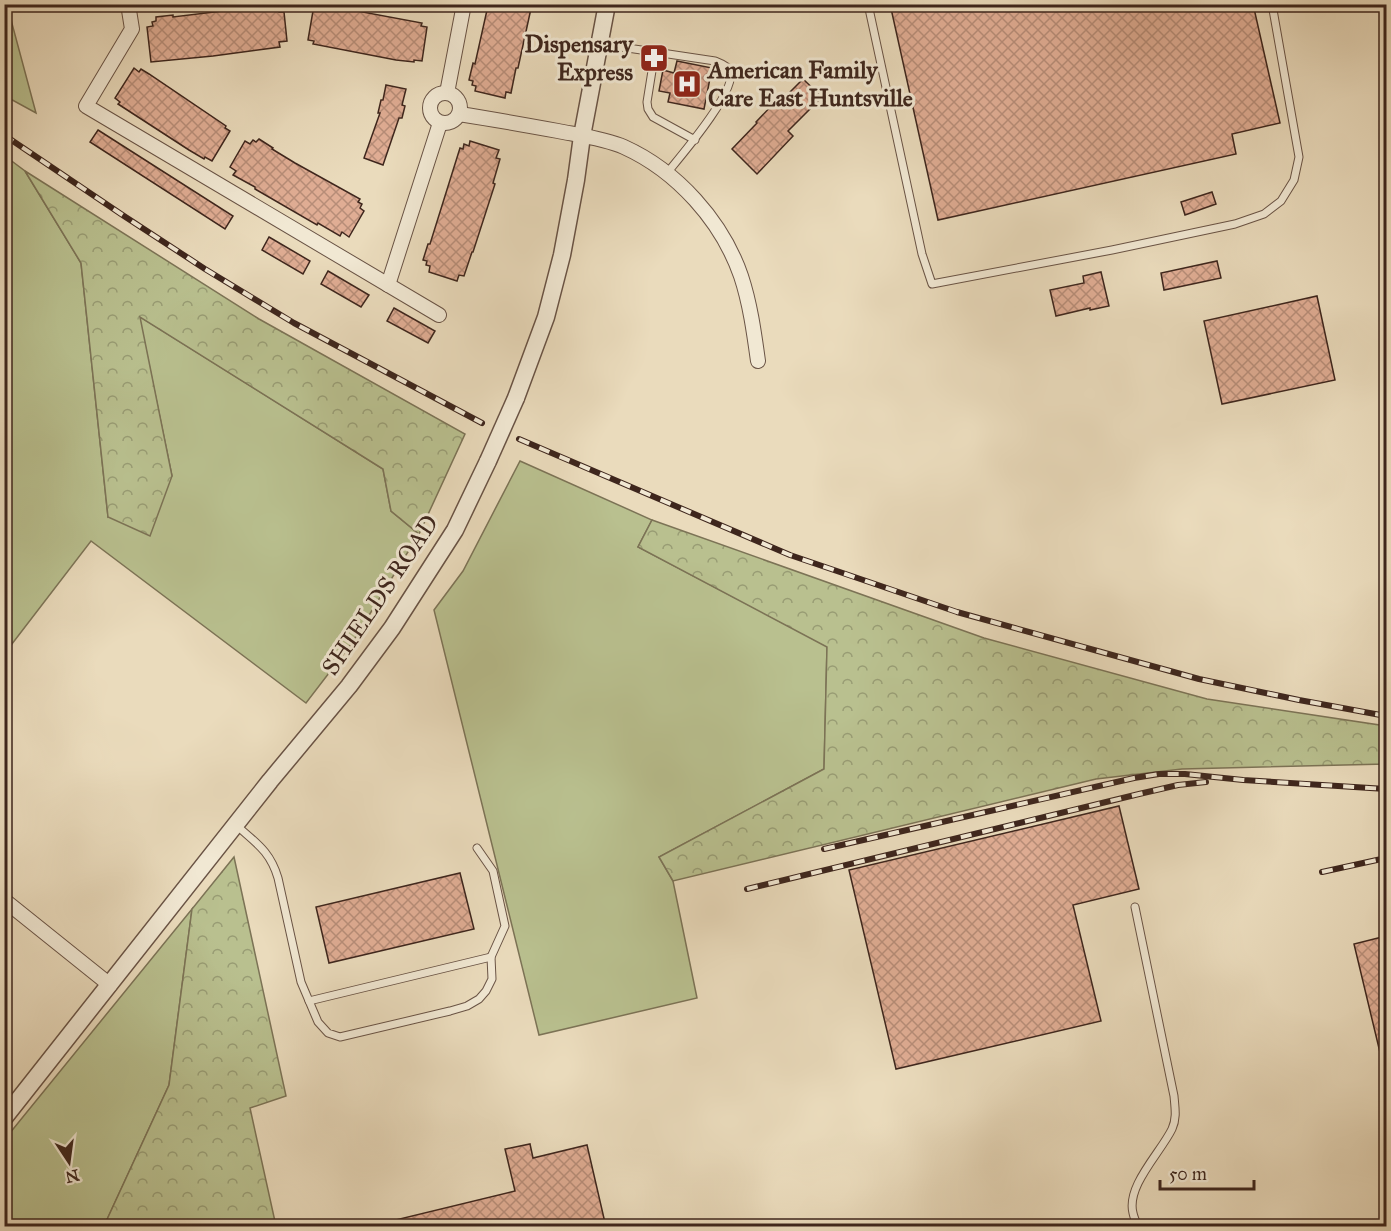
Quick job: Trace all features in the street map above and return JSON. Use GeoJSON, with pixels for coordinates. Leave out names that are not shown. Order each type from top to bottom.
{"type":"FeatureCollection","features":[{"type":"Feature","properties":{"kind":"street"},"geometry":{"type":"LineString","coordinates":[[128,4],[132,29],[86,106],[439,315]]}},
{"type":"Feature","properties":{"kind":"street"},"geometry":{"type":"LineString","coordinates":[[447,93],[464,4]]}},
{"type":"Feature","properties":{"kind":"street","name":"SHIELDS ROAD"},"geometry":{"type":"LineString","coordinates":[[4,1119],[349,686],[392,628],[456,530],[516,398],[546,316],[560,265],[607,4]]}},
{"type":"Feature","properties":{"kind":"street"},"geometry":{"type":"LineString","coordinates":[[447,93],[459,102],[459,114],[450,122],[440,123],[432,117],[431,103],[437,95],[447,93]]}},
{"type":"Feature","properties":{"kind":"street"},"geometry":{"type":"LineString","coordinates":[[459,114],[582,136],[623,147],[667,173],[710,216],[727,246],[740,274],[749,304],[758,361]]}},
{"type":"Feature","properties":{"kind":"street"},"geometry":{"type":"LineString","coordinates":[[388,285],[440,123]]}},
{"type":"Feature","properties":{"kind":"street"},"geometry":{"type":"LineString","coordinates":[[4,900],[110,985]]}},
{"type":"Feature","properties":{"kind":"lane"},"geometry":{"type":"LineString","coordinates":[[868,4],[922,254],[932,284],[1235,224],[1264,214],[1281,201],[1294,180],[1299,157],[1272,4]]}},
{"type":"Feature","properties":{"kind":"lane"},"geometry":{"type":"LineString","coordinates":[[600,45],[715,61],[723,64],[730,71],[727,91],[695,140],[667,173]]}},
{"type":"Feature","properties":{"kind":"lane"},"geometry":{"type":"LineString","coordinates":[[655,52],[646,102],[648,109],[653,117],[695,140]]}},
{"type":"Feature","properties":{"kind":"lane"},"geometry":{"type":"LineString","coordinates":[[236,825],[260,846],[274,866],[301,982],[318,1022],[328,1033],[340,1036],[467,1006],[479,999],[486,991],[492,979],[491,957],[505,926],[493,871],[477,848]]}},
{"type":"Feature","properties":{"kind":"lane"},"geometry":{"type":"LineString","coordinates":[[1135,907],[1176,1113],[1172,1128],[1143,1173],[1133,1197],[1132,1212],[1138,1227]]}},
{"type":"Feature","properties":{"kind":"lane"},"geometry":{"type":"LineString","coordinates":[[309,1001],[491,957]]}},
{"type":"Feature","properties":{"kind":"green space"},"geometry":{"type":"Polygon","coordinates":[[[7,4],[36,113],[5,96],[4,5],[7,4]]]}},
{"type":"Feature","properties":{"kind":"green space"},"geometry":{"type":"Polygon","coordinates":[[[5,156],[25,171],[81,263],[108,517],[172,476],[139,316],[383,469],[391,511],[419,534],[352,643],[306,703],[91,541],[5,653],[5,156]]]}},
{"type":"Feature","properties":{"kind":"green space"},"geometry":{"type":"Polygon","coordinates":[[[25,171],[259,319],[465,434],[419,534],[391,511],[383,469],[140,317],[172,476],[150,536],[108,517],[81,263],[25,171]]]}},
{"type":"Feature","properties":{"kind":"green space"},"geometry":{"type":"Polygon","coordinates":[[[520,461],[652,520],[638,547],[827,646],[824,769],[659,857],[673,881],[697,998],[539,1035],[434,610],[463,571],[520,461]]]}},
{"type":"Feature","properties":{"kind":"green space"},"geometry":{"type":"Polygon","coordinates":[[[652,520],[984,638],[1207,699],[1386,726],[1386,764],[1182,769],[1096,779],[673,881],[659,857],[824,769],[827,647],[638,547],[652,520]]]}},
{"type":"Feature","properties":{"kind":"green space"},"geometry":{"type":"Polygon","coordinates":[[[234,857],[286,1096],[250,1108],[276,1226],[104,1226],[169,1085],[192,909],[234,857]]]}},
{"type":"Feature","properties":{"kind":"green space"},"geometry":{"type":"Polygon","coordinates":[[[192,909],[169,1085],[104,1226],[5,1226],[5,1139],[192,909]]]}},
{"type":"Feature","properties":{"kind":"building"},"geometry":{"type":"Polygon","coordinates":[[[320,4],[330,4],[330,6],[422,23],[421,26],[427,27],[422,61],[396,60],[313,44],[314,41],[308,40],[314,5],[320,6],[320,4]]]}},
{"type":"Feature","properties":{"kind":"building"},"geometry":{"type":"Polygon","coordinates":[[[490,4],[532,4],[511,93],[506,92],[505,98],[475,91],[476,86],[472,85],[473,81],[469,80],[490,4]]]}},
{"type":"Feature","properties":{"kind":"building"},"geometry":{"type":"Polygon","coordinates":[[[890,4],[1253,4],[1280,123],[1232,134],[1236,154],[938,220],[890,4]]]}},
{"type":"Feature","properties":{"kind":"building"},"geometry":{"type":"Polygon","coordinates":[[[273,5],[273,8],[278,8],[279,12],[284,12],[287,41],[279,42],[280,47],[151,62],[147,27],[153,26],[152,22],[156,21],[156,17],[273,5]]]}},
{"type":"Feature","properties":{"kind":"building"},"geometry":{"type":"Polygon","coordinates":[[[677,61],[712,68],[704,109],[668,102],[670,93],[659,91],[663,70],[674,73],[677,61]]]}},
{"type":"Feature","properties":{"kind":"building"},"geometry":{"type":"Polygon","coordinates":[[[134,68],[139,72],[141,69],[149,74],[226,126],[225,128],[230,131],[212,161],[189,150],[118,104],[120,102],[115,98],[134,68]]]}},
{"type":"Feature","properties":{"kind":"building"},"geometry":{"type":"Polygon","coordinates":[[[803,79],[822,97],[788,131],[793,136],[757,174],[732,149],[779,98],[781,101],[803,79]]]}},
{"type":"Feature","properties":{"kind":"building"},"geometry":{"type":"Polygon","coordinates":[[[386,85],[406,89],[402,118],[399,118],[383,165],[364,158],[380,113],[378,113],[386,85]]]}},
{"type":"Feature","properties":{"kind":"building"},"geometry":{"type":"Polygon","coordinates":[[[98,130],[233,216],[225,229],[90,142],[98,130]]]}},
{"type":"Feature","properties":{"kind":"building"},"geometry":{"type":"Polygon","coordinates":[[[259,139],[295,163],[360,199],[358,202],[362,204],[360,208],[364,211],[349,237],[342,232],[340,236],[318,223],[317,225],[233,175],[236,171],[230,167],[245,141],[250,144],[253,140],[256,142],[259,139]]]}},
{"type":"Feature","properties":{"kind":"building"},"geometry":{"type":"Polygon","coordinates":[[[470,141],[499,150],[496,158],[500,159],[493,183],[495,184],[473,252],[464,276],[459,275],[457,281],[429,272],[430,266],[426,265],[427,261],[423,260],[460,148],[463,149],[464,144],[469,146],[470,141]]]}},
{"type":"Feature","properties":{"kind":"building"},"geometry":{"type":"Polygon","coordinates":[[[1212,192],[1216,204],[1185,215],[1181,202],[1212,192]]]}},
{"type":"Feature","properties":{"kind":"building"},"geometry":{"type":"Polygon","coordinates":[[[269,237],[310,261],[303,274],[262,250],[269,237]]]}},
{"type":"Feature","properties":{"kind":"building"},"geometry":{"type":"Polygon","coordinates":[[[1217,261],[1221,278],[1164,290],[1161,273],[1217,261]]]}},
{"type":"Feature","properties":{"kind":"building"},"geometry":{"type":"Polygon","coordinates":[[[328,271],[369,295],[361,307],[321,284],[328,271]]]}},
{"type":"Feature","properties":{"kind":"building"},"geometry":{"type":"Polygon","coordinates":[[[1101,272],[1109,306],[1056,316],[1050,290],[1084,283],[1083,276],[1101,272]]]}},
{"type":"Feature","properties":{"kind":"building"},"geometry":{"type":"Polygon","coordinates":[[[1317,296],[1335,380],[1222,404],[1204,321],[1317,296]]]}},
{"type":"Feature","properties":{"kind":"building"},"geometry":{"type":"Polygon","coordinates":[[[394,308],[435,331],[428,343],[387,321],[394,308]]]}},
{"type":"Feature","properties":{"kind":"building"},"geometry":{"type":"Polygon","coordinates":[[[1119,806],[1139,889],[1073,905],[1101,1021],[896,1069],[849,870],[1119,806]]]}},
{"type":"Feature","properties":{"kind":"building"},"geometry":{"type":"Polygon","coordinates":[[[460,873],[474,929],[329,963],[316,907],[460,873]]]}},
{"type":"Feature","properties":{"kind":"building"},"geometry":{"type":"Polygon","coordinates":[[[1386,936],[1386,1065],[1383,1065],[1354,944],[1386,936]]]}},
{"type":"Feature","properties":{"kind":"building"},"geometry":{"type":"Polygon","coordinates":[[[530,1144],[533,1158],[587,1145],[606,1227],[383,1227],[383,1223],[515,1191],[505,1149],[530,1144]]]}},
{"type":"Feature","properties":{"kind":"railway"},"geometry":{"type":"LineString","coordinates":[[4,135],[205,269],[294,323],[482,423]]}},
{"type":"Feature","properties":{"kind":"railway"},"geometry":{"type":"LineString","coordinates":[[519,439],[790,555],[957,612],[1199,679],[1386,716]]}},
{"type":"Feature","properties":{"kind":"railway"},"geometry":{"type":"LineString","coordinates":[[824,849],[1159,774],[1386,789]]}},
{"type":"Feature","properties":{"kind":"railway"},"geometry":{"type":"LineString","coordinates":[[747,889],[1139,794],[1178,785],[1206,782]]}},
{"type":"Feature","properties":{"kind":"railway"},"geometry":{"type":"LineString","coordinates":[[1322,872],[1386,858]]}},
{"type":"Feature","properties":{"kind":"place","name":"Dispensary Express"},"geometry":{"type":"Point","coordinates":[654,58]}},
{"type":"Feature","properties":{"kind":"place","name":"American Family Care East Huntsville"},"geometry":{"type":"Point","coordinates":[687,84]}}]}
